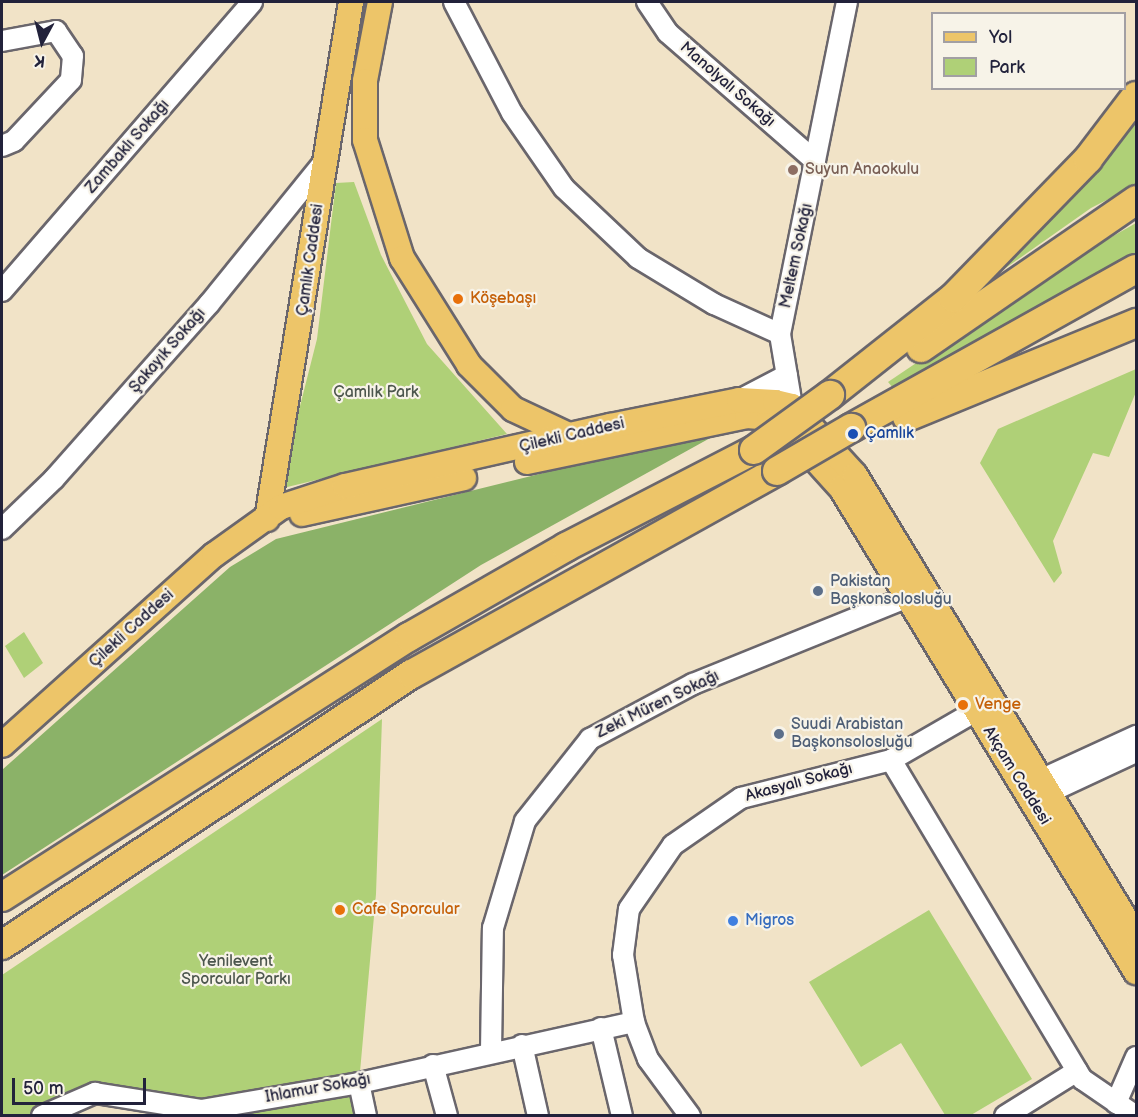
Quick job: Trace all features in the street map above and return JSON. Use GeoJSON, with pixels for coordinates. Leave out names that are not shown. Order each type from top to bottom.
{"type":"FeatureCollection","features":[{"type":"Feature","properties":{"kind":"highway"},"geometry":{"type":"LineString","coordinates":[[842,417],[952,298],[1088,159],[1137,96]]}},
{"type":"Feature","properties":{"kind":"highway"},"geometry":{"type":"LineString","coordinates":[[2,945],[412,674],[777,471],[842,417],[1137,200]]}},
{"type":"Feature","properties":{"kind":"highway"},"geometry":{"type":"LineString","coordinates":[[842,417],[1137,269]]}},
{"type":"Feature","properties":{"kind":"highway"},"geometry":{"type":"LineString","coordinates":[[2,897],[409,637],[566,547],[754,450],[842,417],[1137,322]]}},
{"type":"Feature","properties":{"kind":"main road","name":"Çamlık Caddesi"},"geometry":{"type":"LineString","coordinates":[[267,519],[314,256],[324,163],[351,2]]}},
{"type":"Feature","properties":{"kind":"main road"},"geometry":{"type":"LineString","coordinates":[[380,2],[365,81],[365,140],[373,176],[402,258],[469,365],[513,409],[571,436]]}},
{"type":"Feature","properties":{"kind":"main road","name":"Çilekli Caddesi"},"geometry":{"type":"LineString","coordinates":[[523,455],[571,436],[740,400],[792,406]]}},
{"type":"Feature","properties":{"kind":"main road"},"geometry":{"type":"LineString","coordinates":[[792,406],[848,482]]}},
{"type":"Feature","properties":{"kind":"main road"},"geometry":{"type":"LineString","coordinates":[[513,409],[523,455]]}},
{"type":"Feature","properties":{"kind":"main road","name":"Çilekli Caddesi"},"geometry":{"type":"LineString","coordinates":[[2,745],[214,555],[281,507],[345,486],[747,416],[769,418],[792,434],[848,482]]}},
{"type":"Feature","properties":{"kind":"main road","name":"Akçam Caddesi"},"geometry":{"type":"LineString","coordinates":[[848,482],[908,597],[976,711],[1040,791],[1137,972]]}},
{"type":"Feature","properties":{"kind":"main road","name":"Akçam Caddesi"},"geometry":{"type":"LineString","coordinates":[[848,482],[1040,791],[1137,936]]}},
{"type":"Feature","properties":{"kind":"street","name":"Zambaklı Sokağı"},"geometry":{"type":"LineString","coordinates":[[2,291],[252,2]]}},
{"type":"Feature","properties":{"kind":"street"},"geometry":{"type":"LineString","coordinates":[[454,2],[512,113],[564,188],[638,258],[714,304],[780,334]]}},
{"type":"Feature","properties":{"kind":"street","name":"Manolyalı Sokağı"},"geometry":{"type":"LineString","coordinates":[[647,2],[668,33],[815,161]]}},
{"type":"Feature","properties":{"kind":"street","name":"Meltem Sokağı"},"geometry":{"type":"LineString","coordinates":[[792,406],[780,334],[847,2]]}},
{"type":"Feature","properties":{"kind":"street"},"geometry":{"type":"LineString","coordinates":[[2,41],[56,31],[73,56],[71,80],[14,141],[2,147]]}},
{"type":"Feature","properties":{"kind":"street","name":"Şakayık Sokağı"},"geometry":{"type":"LineString","coordinates":[[2,530],[54,479],[201,313],[324,163]]}},
{"type":"Feature","properties":{"kind":"street"},"geometry":{"type":"LineString","coordinates":[[740,400],[788,375]]}},
{"type":"Feature","properties":{"kind":"street","name":"Zeki Müren Sokağı"},"geometry":{"type":"LineString","coordinates":[[491,1051],[493,928],[525,821],[590,739],[693,684],[908,597]]}},
{"type":"Feature","properties":{"kind":"street","name":"Akasyalı Sokağı"},"geometry":{"type":"LineString","coordinates":[[683,1115],[648,1059],[634,1022],[623,955],[629,909],[673,845],[741,798],[891,760],[976,711]]}},
{"type":"Feature","properties":{"kind":"street"},"geometry":{"type":"LineString","coordinates":[[1040,791],[1137,736]]}},
{"type":"Feature","properties":{"kind":"street"},"geometry":{"type":"LineString","coordinates":[[1040,791],[1137,752]]}},
{"type":"Feature","properties":{"kind":"street"},"geometry":{"type":"LineString","coordinates":[[891,760],[1077,1071],[1111,1109],[1136,1116]]}},
{"type":"Feature","properties":{"kind":"street","name":"Ihlamur Sokağı"},"geometry":{"type":"LineString","coordinates":[[42,1116],[95,1093],[123,1106],[204,1113],[358,1083],[491,1051],[634,1022]]}},
{"type":"Feature","properties":{"kind":"street"},"geometry":{"type":"LineString","coordinates":[[601,1028],[622,1116]]}},
{"type":"Feature","properties":{"kind":"street"},"geometry":{"type":"LineString","coordinates":[[522,1045],[538,1116]]}},
{"type":"Feature","properties":{"kind":"street"},"geometry":{"type":"LineString","coordinates":[[1111,1109],[1137,1057]]}},
{"type":"Feature","properties":{"kind":"street"},"geometry":{"type":"LineString","coordinates":[[433,1065],[447,1116]]}},
{"type":"Feature","properties":{"kind":"street"},"geometry":{"type":"LineString","coordinates":[[1005,1116],[1077,1071]]}},
{"type":"Feature","properties":{"kind":"street"},"geometry":{"type":"LineString","coordinates":[[1111,1109],[1137,1080]]}},
{"type":"Feature","properties":{"kind":"street"},"geometry":{"type":"LineString","coordinates":[[358,1083],[366,1116]]}},
{"type":"Feature","properties":{"kind":"green space"},"geometry":{"type":"Polygon","coordinates":[[[1136,112],[1136,185],[1091,208],[1000,272],[996,267],[1136,112]]]}},
{"type":"Feature","properties":{"kind":"green space","name":"Çamlık Park"},"geometry":{"type":"Polygon","coordinates":[[[354,182],[381,255],[427,344],[507,434],[279,489],[317,339],[336,183],[354,182]]]}},
{"type":"Feature","properties":{"kind":"green space"},"geometry":{"type":"Polygon","coordinates":[[[1136,223],[1136,255],[894,389],[888,382],[1057,268],[1136,223]]]}},
{"type":"Feature","properties":{"kind":"green space"},"geometry":{"type":"Polygon","coordinates":[[[1136,369],[1136,392],[1109,457],[1093,453],[1053,541],[1062,573],[1054,583],[980,463],[998,429],[1136,369]]]}},
{"type":"Feature","properties":{"kind":"green space"},"geometry":{"type":"Polygon","coordinates":[[[730,427],[481,565],[2,875],[2,770],[230,567],[276,539],[730,427]]]}},
{"type":"Feature","properties":{"kind":"green space"},"geometry":{"type":"Polygon","coordinates":[[[24,632],[43,663],[24,678],[5,646],[24,632]]]}},
{"type":"Feature","properties":{"kind":"green space","name":"Yenilevent Sporcular Parkı"},"geometry":{"type":"Polygon","coordinates":[[[382,719],[376,894],[359,1083],[366,1115],[206,1115],[95,1093],[42,1115],[2,1115],[2,975],[382,719]]]}},
{"type":"Feature","properties":{"kind":"green space"},"geometry":{"type":"Polygon","coordinates":[[[929,910],[1032,1079],[971,1115],[945,1115],[901,1043],[861,1067],[809,982],[929,910]]]}},
{"type":"Feature","properties":{"kind":"place","name":"Suyun Anaokulu"},"geometry":{"type":"Point","coordinates":[793,170]}},
{"type":"Feature","properties":{"kind":"place","name":"Köşebaşı"},"geometry":{"type":"Point","coordinates":[458,299]}},
{"type":"Feature","properties":{"kind":"place","name":"Çamlık"},"geometry":{"type":"Point","coordinates":[853,434]}},
{"type":"Feature","properties":{"kind":"place","name":"Pakistan Başkonsolosluğu"},"geometry":{"type":"Point","coordinates":[818,591]}},
{"type":"Feature","properties":{"kind":"place","name":"Venge"},"geometry":{"type":"Point","coordinates":[963,705]}},
{"type":"Feature","properties":{"kind":"place","name":"Suudi Arabistan Başkonsolosluğu"},"geometry":{"type":"Point","coordinates":[779,734]}},
{"type":"Feature","properties":{"kind":"place","name":"Cafe Sporcular"},"geometry":{"type":"Point","coordinates":[340,910]}},
{"type":"Feature","properties":{"kind":"place","name":"Migros"},"geometry":{"type":"Point","coordinates":[733,921]}}]}
